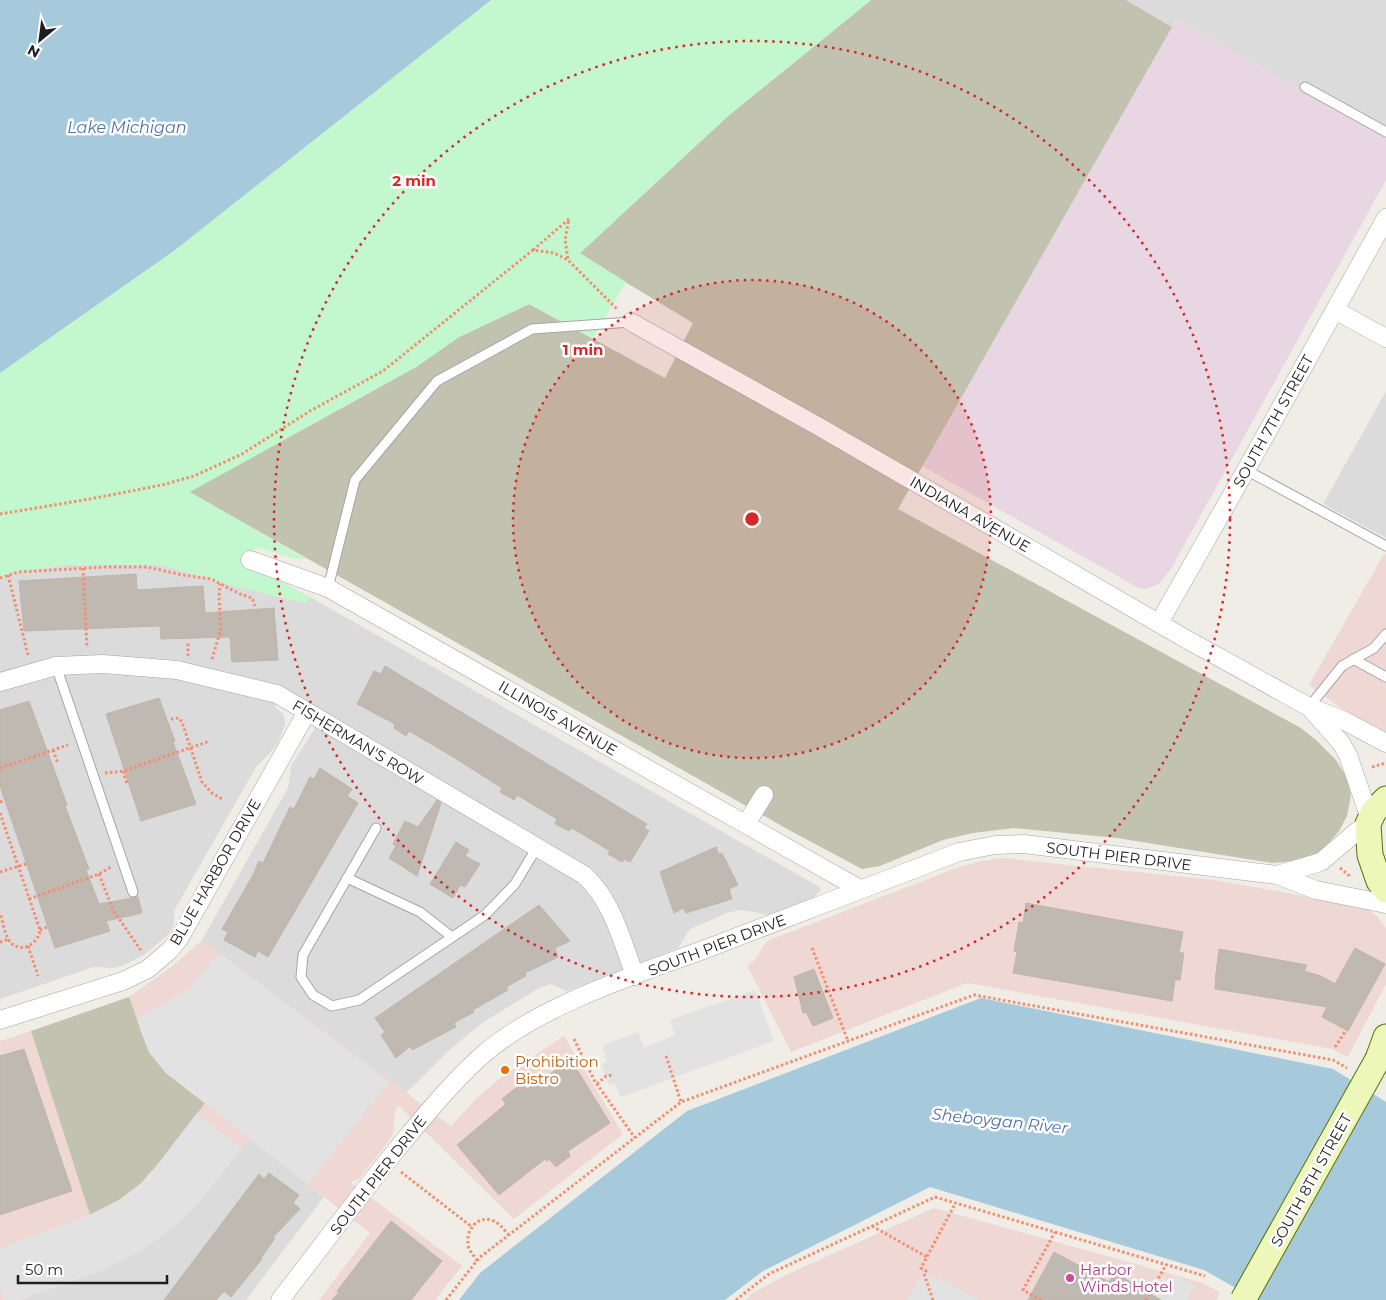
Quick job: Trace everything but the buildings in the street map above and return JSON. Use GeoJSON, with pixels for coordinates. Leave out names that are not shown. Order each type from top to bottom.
{"type":"FeatureCollection","features":[{"type":"Feature","properties":{"kind":"main road"},"geometry":{"type":"LineString","coordinates":[[1386,799],[1369,822],[1370,855],[1379,881],[1386,890]]}},
{"type":"Feature","properties":{"kind":"main road","name":"SOUTH 8TH STREET"},"geometry":{"type":"LineString","coordinates":[[1243,1300],[1383,1050]]}},
{"type":"Feature","properties":{"kind":"street","name":"SOUTH 7TH STREET"},"geometry":{"type":"LineString","coordinates":[[1159,623],[1386,218]]}},
{"type":"Feature","properties":{"kind":"street"},"geometry":{"type":"LineString","coordinates":[[1335,310],[1386,338]]}},
{"type":"Feature","properties":{"kind":"street","name":"INDIANA AVENUE"},"geometry":{"type":"LineString","coordinates":[[631,322],[816,424],[1159,623],[1309,707],[1344,720],[1386,743]]}},
{"type":"Feature","properties":{"kind":"street","name":"ILLINOIS AVENUE"},"geometry":{"type":"LineString","coordinates":[[250,560],[328,588],[860,889]]}},
{"type":"Feature","properties":{"kind":"street","name":"FISHERMAN'S ROW"},"geometry":{"type":"LineString","coordinates":[[0,682],[56,666],[88,664],[178,670],[277,694],[579,872],[594,885],[610,911],[635,976]]}},
{"type":"Feature","properties":{"kind":"street","name":"INDIANA AVENUE"},"geometry":{"type":"LineString","coordinates":[[1309,707],[1329,729],[1348,755],[1369,822]]}},
{"type":"Feature","properties":{"kind":"street","name":"BLUE HARBOR DRIVE"},"geometry":{"type":"LineString","coordinates":[[0,1020],[123,981],[152,965],[170,950],[179,939],[308,712]]}},
{"type":"Feature","properties":{"kind":"street"},"geometry":{"type":"LineString","coordinates":[[746,824],[764,795]]}},
{"type":"Feature","properties":{"kind":"street","name":"SOUTH PIER DRIVE"},"geometry":{"type":"LineString","coordinates":[[1277,875],[1320,862],[1369,822]]}},
{"type":"Feature","properties":{"kind":"street","name":"SOUTH PIER DRIVE"},"geometry":{"type":"LineString","coordinates":[[280,1300],[387,1161],[453,1083],[487,1052],[519,1028],[573,1001],[635,976],[959,852],[995,845],[1024,844],[1277,875],[1316,890],[1386,904]]}},
{"type":"Feature","properties":{"kind":"lane"},"geometry":{"type":"LineString","coordinates":[[1305,87],[1386,132]]}},
{"type":"Feature","properties":{"kind":"lane"},"geometry":{"type":"LineString","coordinates":[[328,588],[355,480],[437,380],[532,329],[631,322]]}},
{"type":"Feature","properties":{"kind":"lane"},"geometry":{"type":"LineString","coordinates":[[1246,470],[1386,546]]}},
{"type":"Feature","properties":{"kind":"lane"},"geometry":{"type":"LineString","coordinates":[[1309,707],[1342,666],[1374,648],[1386,634]]}},
{"type":"Feature","properties":{"kind":"lane"},"geometry":{"type":"LineString","coordinates":[[1353,659],[1386,677]]}},
{"type":"Feature","properties":{"kind":"lane"},"geometry":{"type":"LineString","coordinates":[[56,666],[133,892]]}},
{"type":"Feature","properties":{"kind":"lane"},"geometry":{"type":"LineString","coordinates":[[376,828],[303,955],[301,977],[313,995],[332,1006],[359,1000],[485,915],[515,884],[537,847]]}},
{"type":"Feature","properties":{"kind":"lane"},"geometry":{"type":"LineString","coordinates":[[347,878],[420,912],[452,937]]}},
{"type":"Feature","properties":{"kind":"path"},"geometry":{"type":"LineString","coordinates":[[0,514],[90,500],[162,485],[194,476],[242,454],[310,411],[383,371],[569,219],[565,240],[568,260]]}},
{"type":"Feature","properties":{"kind":"path"},"geometry":{"type":"LineString","coordinates":[[532,250],[554,253],[568,260],[631,322]]}},
{"type":"Feature","properties":{"kind":"path"},"geometry":{"type":"LineString","coordinates":[[0,578],[16,572],[147,567],[211,579],[252,598],[254,606]]}},
{"type":"Feature","properties":{"kind":"path"},"geometry":{"type":"LineString","coordinates":[[83,568],[88,664]]}},
{"type":"Feature","properties":{"kind":"path"},"geometry":{"type":"LineString","coordinates":[[8,575],[32,673]]}},
{"type":"Feature","properties":{"kind":"path"},"geometry":{"type":"LineString","coordinates":[[206,677],[221,629],[220,584]]}},
{"type":"Feature","properties":{"kind":"path"},"geometry":{"type":"LineString","coordinates":[[171,719],[178,718],[181,721],[202,782],[212,793],[224,800]]}},
{"type":"Feature","properties":{"kind":"path"},"geometry":{"type":"LineString","coordinates":[[0,768],[82,741]]}},
{"type":"Feature","properties":{"kind":"path"},"geometry":{"type":"LineString","coordinates":[[94,776],[123,771],[210,741]]}},
{"type":"Feature","properties":{"kind":"path"},"geometry":{"type":"LineString","coordinates":[[53,750],[58,764]]}},
{"type":"Feature","properties":{"kind":"path"},"geometry":{"type":"LineString","coordinates":[[1364,769],[1386,763]]}},
{"type":"Feature","properties":{"kind":"path"},"geometry":{"type":"LineString","coordinates":[[123,771],[127,784]]}},
{"type":"Feature","properties":{"kind":"path"},"geometry":{"type":"LineString","coordinates":[[0,813],[40,930],[38,938],[28,946],[18,947],[12,944],[8,939],[0,914]]}},
{"type":"Feature","properties":{"kind":"path"},"geometry":{"type":"LineString","coordinates":[[0,872],[26,864]]}},
{"type":"Feature","properties":{"kind":"path"},"geometry":{"type":"LineString","coordinates":[[29,898],[99,874],[113,910],[152,965]]}},
{"type":"Feature","properties":{"kind":"path"},"geometry":{"type":"LineString","coordinates":[[40,930],[47,927]]}},
{"type":"Feature","properties":{"kind":"path"},"geometry":{"type":"LineString","coordinates":[[0,942],[8,939]]}},
{"type":"Feature","properties":{"kind":"path"},"geometry":{"type":"LineString","coordinates":[[28,946],[38,976]]}},
{"type":"Feature","properties":{"kind":"path"},"geometry":{"type":"LineString","coordinates":[[812,948],[848,1041]]}},
{"type":"Feature","properties":{"kind":"path"},"geometry":{"type":"LineString","coordinates":[[446,1300],[477,1261],[681,1102],[974,994],[1332,1060],[1348,1069]]}},
{"type":"Feature","properties":{"kind":"path"},"geometry":{"type":"LineString","coordinates":[[1335,1047],[1345,1032]]}},
{"type":"Feature","properties":{"kind":"path"},"geometry":{"type":"LineString","coordinates":[[574,1039],[597,1084],[635,1138]]}},
{"type":"Feature","properties":{"kind":"path"},"geometry":{"type":"LineString","coordinates":[[666,1056],[681,1102]]}},
{"type":"Feature","properties":{"kind":"path"},"geometry":{"type":"LineString","coordinates":[[597,1084],[606,1076],[614,1076]]}},
{"type":"Feature","properties":{"kind":"path"},"geometry":{"type":"LineString","coordinates":[[387,1161],[472,1227]]}},
{"type":"Feature","properties":{"kind":"path"},"geometry":{"type":"LineString","coordinates":[[736,1300],[769,1274],[935,1197],[1205,1276]]}},
{"type":"Feature","properties":{"kind":"path"},"geometry":{"type":"LineString","coordinates":[[933,1300],[924,1274],[926,1271],[921,1268],[955,1204]]}},
{"type":"Feature","properties":{"kind":"path"},"geometry":{"type":"LineString","coordinates":[[477,1261],[470,1250],[468,1237],[472,1227],[480,1220],[497,1222],[509,1235]]}},
{"type":"Feature","properties":{"kind":"path"},"geometry":{"type":"LineString","coordinates":[[872,1226],[927,1257]]}},
{"type":"Feature","properties":{"kind":"path"},"geometry":{"type":"LineString","coordinates":[[1041,1300],[1024,1290],[1055,1232]]}},
{"type":"Feature","properties":{"kind":"path"},"geometry":{"type":"LineString","coordinates":[[1146,1300],[1166,1265]]}},
{"type":"Feature","properties":{"kind":"shaded area"},"geometry":{"type":"Polygon","coordinates":[[[871,0],[1126,0],[1172,27],[898,509],[1301,728],[1316,740],[1336,760],[1346,776],[1351,795],[1347,816],[1339,831],[1314,856],[1297,861],[1272,863],[1117,838],[1014,828],[973,833],[943,840],[880,866],[862,869],[789,830],[189,492],[416,367],[459,337],[529,304],[665,378],[693,323],[579,254],[728,116],[871,0]]]}},
{"type":"Feature","properties":{"kind":"shaded area"},"geometry":{"type":"Polygon","coordinates":[[[1126,0],[1386,0],[1386,128],[1305,83],[1301,90],[1176,19],[1172,27],[1126,0]]]}},
{"type":"Feature","properties":{"kind":"shaded area"},"geometry":{"type":"Polygon","coordinates":[[[1176,19],[1386,138],[1386,180],[1171,569],[1159,584],[1145,589],[1137,587],[922,466],[1176,19]]]}},
{"type":"Feature","properties":{"kind":"shaded area"},"geometry":{"type":"Polygon","coordinates":[[[1386,391],[1386,538],[1323,504],[1386,391]]]}},
{"type":"Feature","properties":{"kind":"shaded area"},"geometry":{"type":"Polygon","coordinates":[[[1384,554],[1386,555],[1386,735],[1355,718],[1309,685],[1384,554]]]}},
{"type":"Feature","properties":{"kind":"shaded area"},"geometry":{"type":"Polygon","coordinates":[[[66,565],[162,565],[238,587],[306,603],[310,597],[816,885],[820,888],[820,891],[813,899],[770,915],[740,910],[727,913],[690,929],[678,948],[567,991],[550,984],[539,988],[482,1023],[448,1051],[406,1093],[202,940],[288,788],[291,766],[325,712],[284,688],[275,707],[284,715],[285,725],[279,740],[271,752],[256,767],[175,909],[173,927],[170,933],[144,955],[122,966],[114,968],[94,967],[0,999],[0,578],[17,572],[66,565]]]}},
{"type":"Feature","properties":{"kind":"shaded area"},"geometry":{"type":"Polygon","coordinates":[[[1002,858],[1214,880],[1354,905],[1368,910],[1377,916],[1386,928],[1386,984],[1348,1057],[1332,1049],[967,983],[791,1052],[747,965],[754,961],[767,941],[959,867],[1002,858]]]}},
{"type":"Feature","properties":{"kind":"shaded area"},"geometry":{"type":"Polygon","coordinates":[[[202,940],[451,1126],[477,1098],[503,1076],[564,1036],[623,1134],[514,1219],[398,1105],[395,1111],[391,1138],[360,1178],[350,1182],[462,1266],[435,1300],[319,1300],[370,1233],[249,1138],[201,1200],[176,1225],[145,1248],[104,1269],[20,1300],[0,1300],[0,1041],[31,1031],[90,1215],[158,1164],[204,1103],[141,1032],[129,997],[170,968],[202,940]]]}},
{"type":"Feature","properties":{"kind":"shaded area"},"geometry":{"type":"Polygon","coordinates":[[[219,953],[389,1082],[308,1184],[166,1073],[149,1052],[141,1032],[137,1019],[191,987],[219,953]]]}},
{"type":"Feature","properties":{"kind":"shaded area"},"geometry":{"type":"Polygon","coordinates":[[[755,990],[774,1041],[621,1097],[615,1084],[609,1085],[601,1064],[607,1062],[602,1046],[638,1032],[644,1047],[675,1035],[670,1020],[755,990]]]}},
{"type":"Feature","properties":{"kind":"shaded area"},"geometry":{"type":"Polygon","coordinates":[[[129,997],[149,1052],[166,1073],[205,1103],[158,1164],[140,1184],[119,1200],[90,1215],[31,1031],[129,997]]]}},
{"type":"Feature","properties":{"kind":"shaded area"},"geometry":{"type":"Polygon","coordinates":[[[197,1113],[241,1148],[201,1200],[176,1225],[145,1248],[104,1269],[20,1300],[4,1300],[0,1286],[0,1248],[90,1215],[119,1200],[140,1184],[158,1164],[197,1113]]]}},
{"type":"Feature","properties":{"kind":"shaded area"},"geometry":{"type":"Polygon","coordinates":[[[249,1138],[324,1197],[246,1300],[20,1300],[104,1269],[145,1248],[176,1225],[201,1200],[249,1138]]]}},
{"type":"Feature","properties":{"kind":"shaded area"},"geometry":{"type":"Polygon","coordinates":[[[934,1208],[1200,1282],[1220,1292],[1216,1300],[745,1300],[753,1293],[788,1274],[934,1208]]]}},
{"type":"Feature","properties":{"kind":"shaded area"},"geometry":{"type":"Polygon","coordinates":[[[923,1272],[937,1281],[939,1277],[979,1300],[907,1300],[923,1272]]]}},
{"type":"Feature","properties":{"kind":"shaded area"},"geometry":{"type":"Polygon","coordinates":[[[1174,1274],[1195,1286],[1187,1300],[1148,1300],[1162,1275],[1171,1281],[1174,1274]]]}},
{"type":"Feature","properties":{"kind":"green space"},"geometry":{"type":"Polygon","coordinates":[[[491,0],[871,0],[728,116],[580,253],[626,282],[593,338],[529,304],[459,337],[416,367],[190,492],[306,559],[297,559],[256,547],[249,568],[276,579],[310,597],[306,603],[238,587],[162,565],[66,565],[17,572],[0,578],[0,373],[175,250],[491,0]]]}},
{"type":"Feature","properties":{"kind":"water","name":"Lake Michigan"},"geometry":{"type":"Polygon","coordinates":[[[0,0],[491,0],[175,250],[0,373],[0,0]]]}},
{"type":"Feature","properties":{"kind":"water","name":"Sheboygan River"},"geometry":{"type":"Polygon","coordinates":[[[981,998],[1333,1069],[1386,1102],[1386,1300],[1257,1300],[1204,1270],[930,1187],[763,1271],[725,1300],[459,1300],[480,1273],[687,1111],[981,998]]]}},
{"type":"Feature","properties":{"kind":"place","name":"Prohibition Bistro"},"geometry":{"type":"Point","coordinates":[505,1070]}},
{"type":"Feature","properties":{"kind":"place","name":"Harbor Winds Hotel"},"geometry":{"type":"Point","coordinates":[1070,1278]}}]}
